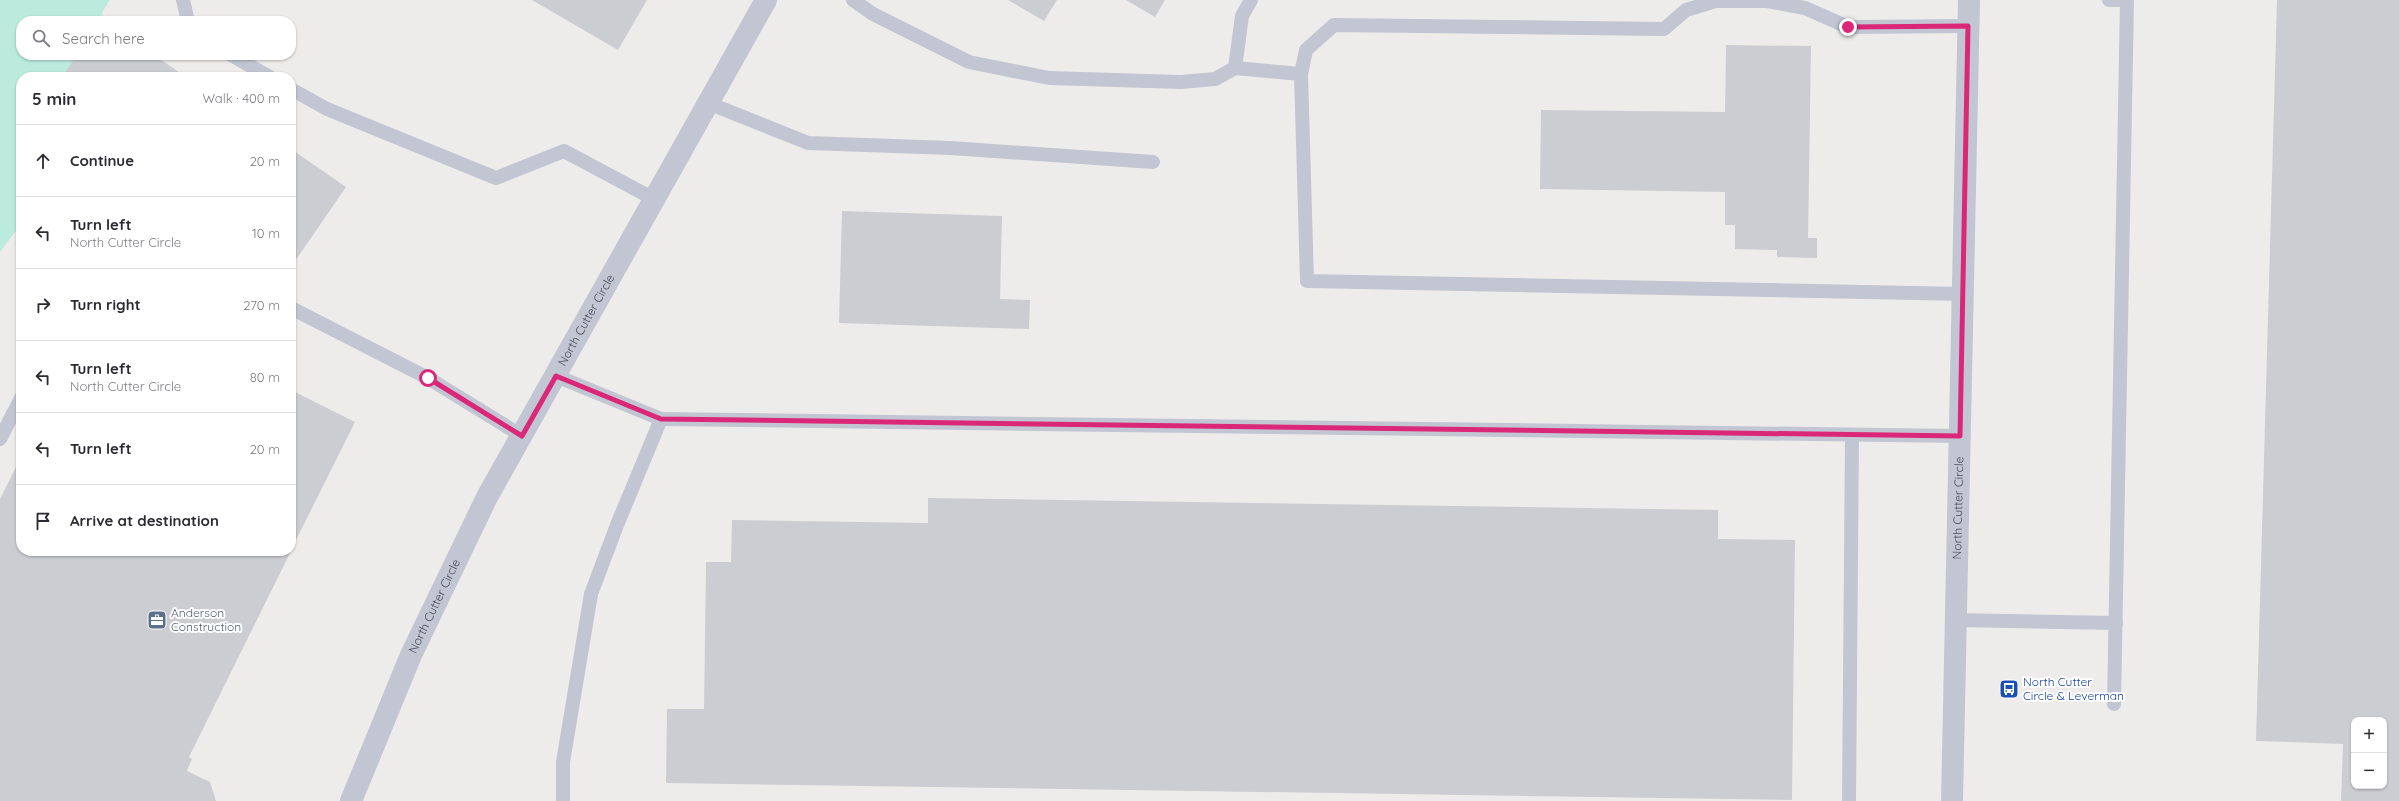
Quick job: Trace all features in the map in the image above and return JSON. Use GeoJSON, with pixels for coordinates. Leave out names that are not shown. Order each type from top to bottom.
{"type":"FeatureCollection","features":[{"type":"Feature","properties":{"kind":"street","name":"North Cutter Circle"},"geometry":{"type":"LineString","coordinates":[[351,801],[411,655],[487,497],[766,0]]}},
{"type":"Feature","properties":{"kind":"street","name":"North Cutter Circle"},"geometry":{"type":"LineString","coordinates":[[1952,801],[1969,0]]}},
{"type":"Feature","properties":{"kind":"lane"},"geometry":{"type":"LineString","coordinates":[[183,0],[187,16]]}},
{"type":"Feature","properties":{"kind":"lane"},"geometry":{"type":"LineString","coordinates":[[853,0],[873,14],[969,62],[1049,78],[1181,82],[1215,79],[1235,68],[1301,74]]}},
{"type":"Feature","properties":{"kind":"lane"},"geometry":{"type":"LineString","coordinates":[[1235,68],[1242,16],[1251,0]]}},
{"type":"Feature","properties":{"kind":"lane"},"geometry":{"type":"LineString","coordinates":[[2109,0],[2126,0],[2114,704]]}},
{"type":"Feature","properties":{"kind":"lane"},"geometry":{"type":"LineString","coordinates":[[1962,294],[1307,281],[1301,74],[1306,50],[1334,24],[1664,29],[1686,10],[1716,1],[1767,1],[1805,8],[1848,27],[1968,26]]}},
{"type":"Feature","properties":{"kind":"lane"},"geometry":{"type":"LineString","coordinates":[[240,60],[261,72]]}},
{"type":"Feature","properties":{"kind":"lane"},"geometry":{"type":"LineString","coordinates":[[296,92],[327,109],[496,178],[564,152],[654,199]]}},
{"type":"Feature","properties":{"kind":"lane"},"geometry":{"type":"LineString","coordinates":[[708,103],[808,143],[951,148],[1153,162]]}},
{"type":"Feature","properties":{"kind":"lane"},"geometry":{"type":"LineString","coordinates":[[296,311],[428,378],[522,436]]}},
{"type":"Feature","properties":{"kind":"lane"},"geometry":{"type":"LineString","coordinates":[[556,376],[661,419],[1960,436]]}},
{"type":"Feature","properties":{"kind":"lane"},"geometry":{"type":"LineString","coordinates":[[0,439],[16,408]]}},
{"type":"Feature","properties":{"kind":"lane"},"geometry":{"type":"LineString","coordinates":[[562,801],[562,762],[591,594],[617,525],[661,419]]}},
{"type":"Feature","properties":{"kind":"lane"},"geometry":{"type":"LineString","coordinates":[[1849,801],[1852,435]]}},
{"type":"Feature","properties":{"kind":"lane"},"geometry":{"type":"LineString","coordinates":[[1956,620],[2116,623]]}},
{"type":"Feature","properties":{"kind":"green space"},"geometry":{"type":"Polygon","coordinates":[[[0,0],[110,0],[102,16],[16,16],[16,60],[91,60],[87,72],[16,72],[16,231],[0,252],[0,0]]]}},
{"type":"Feature","properties":{"kind":"building"},"geometry":{"type":"Polygon","coordinates":[[[532,0],[647,0],[618,50],[532,0]]]}},
{"type":"Feature","properties":{"kind":"building"},"geometry":{"type":"Polygon","coordinates":[[[1008,0],[1057,0],[1044,21],[1008,0]]]}},
{"type":"Feature","properties":{"kind":"building"},"geometry":{"type":"Polygon","coordinates":[[[1126,0],[1165,0],[1155,17],[1126,0]]]}},
{"type":"Feature","properties":{"kind":"building"},"geometry":{"type":"Polygon","coordinates":[[[2277,0],[2399,0],[2399,801],[2341,801],[2343,744],[2256,741],[2277,0]]]}},
{"type":"Feature","properties":{"kind":"building"},"geometry":{"type":"Polygon","coordinates":[[[1726,45],[1811,46],[1808,238],[1817,238],[1817,258],[1777,257],[1777,250],[1735,249],[1735,225],[1725,225],[1725,192],[1540,189],[1541,110],[1725,112],[1726,45]]]}},
{"type":"Feature","properties":{"kind":"building"},"geometry":{"type":"Polygon","coordinates":[[[74,60],[161,60],[179,72],[65,72],[74,60]]]}},
{"type":"Feature","properties":{"kind":"building"},"geometry":{"type":"Polygon","coordinates":[[[296,152],[346,187],[296,260],[296,152]]]}},
{"type":"Feature","properties":{"kind":"building"},"geometry":{"type":"Polygon","coordinates":[[[842,211],[1002,216],[1000,299],[1030,300],[1029,329],[839,323],[842,211]]]}},
{"type":"Feature","properties":{"kind":"building"},"geometry":{"type":"Polygon","coordinates":[[[296,392],[355,422],[296,540],[296,392]]]}},
{"type":"Feature","properties":{"kind":"building"},"geometry":{"type":"Polygon","coordinates":[[[16,467],[16,556],[289,556],[189,757],[192,759],[187,771],[210,782],[216,801],[0,801],[0,499],[16,467]]]}},
{"type":"Feature","properties":{"kind":"building"},"geometry":{"type":"Polygon","coordinates":[[[928,498],[1718,510],[1718,539],[1795,540],[1792,800],[666,783],[667,709],[704,709],[706,562],[731,562],[732,520],[928,523],[928,498]]]}},
{"type":"Feature","properties":{"kind":"place","name":"Anderson Construction"},"geometry":{"type":"Point","coordinates":[157,620]}},
{"type":"Feature","properties":{"kind":"place","name":"North Cutter Circle & Leverman"},"geometry":{"type":"Point","coordinates":[2009,689]}},
{"type":"Feature","properties":{"kind":"route"},"geometry":{"type":"LineString","coordinates":[[428,378],[522,436],[556,376],[661,419],[1960,436],[1968,26],[1848,27]]}}]}
